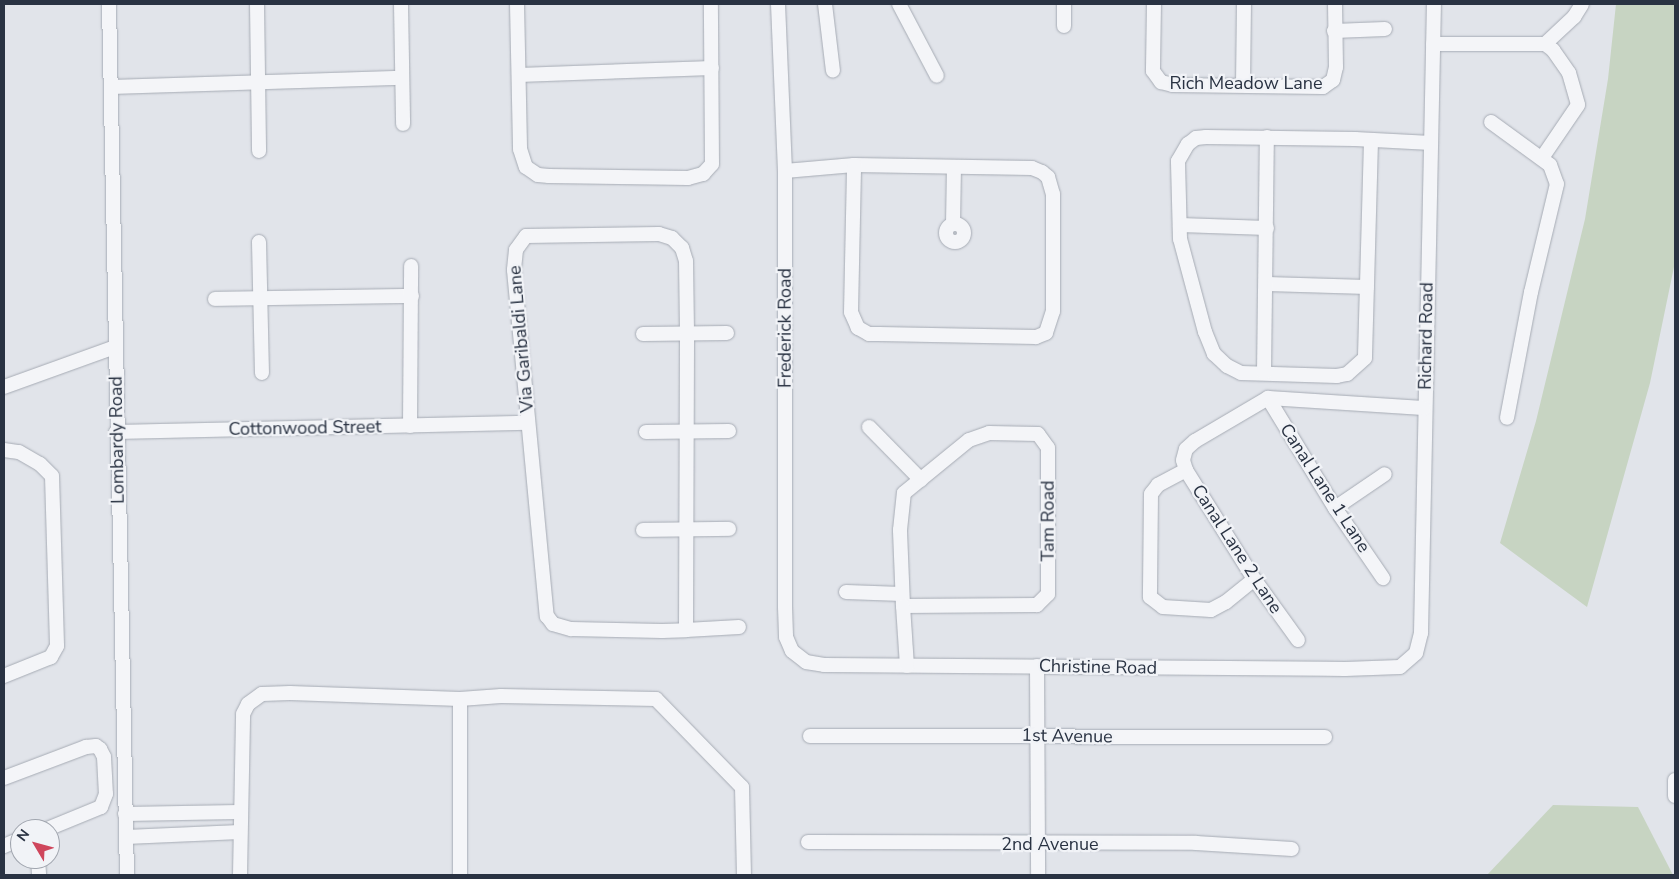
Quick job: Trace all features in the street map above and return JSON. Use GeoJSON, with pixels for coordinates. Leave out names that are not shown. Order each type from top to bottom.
{"type":"FeatureCollection","features":[{"type":"Feature","properties":{"kind":"street","name":"Lombardy Road"},"geometry":{"type":"LineString","coordinates":[[109,4],[116,432],[127,875]]}},
{"type":"Feature","properties":{"kind":"street"},"geometry":{"type":"LineString","coordinates":[[257,4],[259,151]]}},
{"type":"Feature","properties":{"kind":"street"},"geometry":{"type":"LineString","coordinates":[[401,4],[403,124]]}},
{"type":"Feature","properties":{"kind":"street"},"geometry":{"type":"LineString","coordinates":[[517,4],[520,150],[531,172],[549,176],[688,178],[703,174],[712,164],[711,4]]}},
{"type":"Feature","properties":{"kind":"street","name":"Frederick Road"},"geometry":{"type":"LineString","coordinates":[[778,4],[785,171],[785,606],[786,637],[792,651]]}},
{"type":"Feature","properties":{"kind":"street"},"geometry":{"type":"LineString","coordinates":[[825,4],[833,71]]}},
{"type":"Feature","properties":{"kind":"street"},"geometry":{"type":"LineString","coordinates":[[899,4],[937,76]]}},
{"type":"Feature","properties":{"kind":"street"},"geometry":{"type":"LineString","coordinates":[[1064,4],[1064,26]]}},
{"type":"Feature","properties":{"kind":"street","name":"Rich Meadow Lane"},"geometry":{"type":"LineString","coordinates":[[1154,4],[1153,72],[1161,82],[1173,85],[1329,85],[1336,67],[1334,4]]}},
{"type":"Feature","properties":{"kind":"street"},"geometry":{"type":"LineString","coordinates":[[1243,85],[1244,4]]}},
{"type":"Feature","properties":{"kind":"street","name":"Richard Road"},"geometry":{"type":"LineString","coordinates":[[1406,663],[1416,652],[1422,633],[1424,408],[1434,4]]}},
{"type":"Feature","properties":{"kind":"street"},"geometry":{"type":"LineString","coordinates":[[1433,44],[1545,44],[1574,17],[1582,4]]}},
{"type":"Feature","properties":{"kind":"street"},"geometry":{"type":"LineString","coordinates":[[1334,31],[1385,29]]}},
{"type":"Feature","properties":{"kind":"street"},"geometry":{"type":"LineString","coordinates":[[1542,158],[1578,105],[1569,73],[1545,44]]}},
{"type":"Feature","properties":{"kind":"street"},"geometry":{"type":"LineString","coordinates":[[519,75],[712,68]]}},
{"type":"Feature","properties":{"kind":"street"},"geometry":{"type":"LineString","coordinates":[[110,86],[402,78]]}},
{"type":"Feature","properties":{"kind":"street"},"geometry":{"type":"LineString","coordinates":[[1491,122],[1542,158],[1554,174],[1557,194],[1531,292],[1507,418]]}},
{"type":"Feature","properties":{"kind":"street"},"geometry":{"type":"LineString","coordinates":[[1371,140],[1367,286],[1368,346],[1362,363],[1343,376],[1241,373],[1227,366],[1214,354],[1205,332],[1182,252],[1178,161],[1188,144],[1196,138],[1206,137],[1267,137],[1371,140],[1431,143]]}},
{"type":"Feature","properties":{"kind":"street"},"geometry":{"type":"LineString","coordinates":[[1264,373],[1267,284],[1267,137]]}},
{"type":"Feature","properties":{"kind":"street"},"geometry":{"type":"LineString","coordinates":[[785,171],[854,165],[1032,168],[1048,177],[1053,194],[1053,311],[1049,329],[1042,336],[869,334],[858,328],[851,312],[854,165]]}},
{"type":"Feature","properties":{"kind":"street"},"geometry":{"type":"LineString","coordinates":[[953,224],[954,167]]}},
{"type":"Feature","properties":{"kind":"street"},"geometry":{"type":"LineString","coordinates":[[1180,225],[1267,228]]}},
{"type":"Feature","properties":{"kind":"street","name":"Via Garibaldi Lane"},"geometry":{"type":"LineString","coordinates":[[686,630],[688,332],[685,254],[672,238],[659,234],[526,236],[516,250],[514,270],[545,609],[549,620],[571,629],[686,630],[739,628]]}},
{"type":"Feature","properties":{"kind":"street"},"geometry":{"type":"LineString","coordinates":[[259,242],[262,373]]}},
{"type":"Feature","properties":{"kind":"street"},"geometry":{"type":"LineString","coordinates":[[410,426],[412,266]]}},
{"type":"Feature","properties":{"kind":"street"},"geometry":{"type":"LineString","coordinates":[[1267,284],[1367,286]]}},
{"type":"Feature","properties":{"kind":"street"},"geometry":{"type":"LineString","coordinates":[[215,299],[412,296]]}},
{"type":"Feature","properties":{"kind":"street"},"geometry":{"type":"LineString","coordinates":[[643,334],[727,333]]}},
{"type":"Feature","properties":{"kind":"street"},"geometry":{"type":"LineString","coordinates":[[4,387],[115,348]]}},
{"type":"Feature","properties":{"kind":"street"},"geometry":{"type":"LineString","coordinates":[[1268,398],[1424,408]]}},
{"type":"Feature","properties":{"kind":"street","name":"Canal Lane 2 Lane"},"geometry":{"type":"LineString","coordinates":[[1268,398],[1194,441],[1184,454],[1186,470],[1254,579],[1298,640]]}},
{"type":"Feature","properties":{"kind":"street","name":"Canal Lane 1 Lane"},"geometry":{"type":"LineString","coordinates":[[1268,398],[1335,508],[1383,578]]}},
{"type":"Feature","properties":{"kind":"street","name":"Via Garibaldi Lane"},"geometry":{"type":"LineString","coordinates":[[494,424],[528,423]]}},
{"type":"Feature","properties":{"kind":"street","name":"Cottonwood Street"},"geometry":{"type":"LineString","coordinates":[[116,432],[494,424]]}},
{"type":"Feature","properties":{"kind":"street"},"geometry":{"type":"LineString","coordinates":[[869,427],[921,480]]}},
{"type":"Feature","properties":{"kind":"street"},"geometry":{"type":"LineString","coordinates":[[646,432],[687,430],[729,432]]}},
{"type":"Feature","properties":{"kind":"street","name":"Tam Road"},"geometry":{"type":"LineString","coordinates":[[846,592],[903,600],[1037,605],[1048,594],[1048,448],[1041,436],[981,434],[969,440],[904,493],[901,502],[903,600],[907,666]]}},
{"type":"Feature","properties":{"kind":"street"},"geometry":{"type":"LineString","coordinates":[[4,450],[19,452],[40,464],[52,476],[57,646],[52,657],[4,676]]}},
{"type":"Feature","properties":{"kind":"street"},"geometry":{"type":"LineString","coordinates":[[1186,470],[1158,485],[1151,494],[1150,597],[1163,607],[1211,610],[1226,602],[1254,579]]}},
{"type":"Feature","properties":{"kind":"street"},"geometry":{"type":"LineString","coordinates":[[1335,508],[1385,474]]}},
{"type":"Feature","properties":{"kind":"street"},"geometry":{"type":"LineString","coordinates":[[643,530],[729,529]]}},
{"type":"Feature","properties":{"kind":"street","name":"Christine Road"},"geometry":{"type":"LineString","coordinates":[[792,651],[812,664],[907,666],[1390,669],[1406,663]]}},
{"type":"Feature","properties":{"kind":"street"},"geometry":{"type":"LineString","coordinates":[[1037,666],[1039,734],[1038,875]]}},
{"type":"Feature","properties":{"kind":"street"},"geometry":{"type":"LineString","coordinates":[[240,875],[239,812],[244,709],[256,697],[290,693],[460,699],[636,697],[662,703],[742,787],[744,875]]}},
{"type":"Feature","properties":{"kind":"street"},"geometry":{"type":"LineString","coordinates":[[460,699],[460,875]]}},
{"type":"Feature","properties":{"kind":"street","name":"1st Avenue"},"geometry":{"type":"LineString","coordinates":[[810,736],[1039,734],[1325,738]]}},
{"type":"Feature","properties":{"kind":"street"},"geometry":{"type":"LineString","coordinates":[[4,778],[86,747],[96,746],[100,749],[106,794],[101,807],[60,824]]}},
{"type":"Feature","properties":{"kind":"street"},"geometry":{"type":"LineString","coordinates":[[1675,780],[1675,796]]}},
{"type":"Feature","properties":{"kind":"street"},"geometry":{"type":"LineString","coordinates":[[125,814],[239,812]]}},
{"type":"Feature","properties":{"kind":"street"},"geometry":{"type":"LineString","coordinates":[[126,837],[240,832]]}},
{"type":"Feature","properties":{"kind":"street","name":"2nd Avenue"},"geometry":{"type":"LineString","coordinates":[[808,842],[1038,845],[1196,843],[1292,849]]}},
{"type":"Feature","properties":{"kind":"green space"},"geometry":{"type":"Polygon","coordinates":[[[1616,4],[1675,4],[1675,262],[1650,383],[1587,607],[1500,543],[1536,421],[1585,219],[1608,79],[1616,4]]]}},
{"type":"Feature","properties":{"kind":"green space"},"geometry":{"type":"Polygon","coordinates":[[[1553,805],[1638,807],[1673,875],[1487,875],[1553,805]]]}}]}
